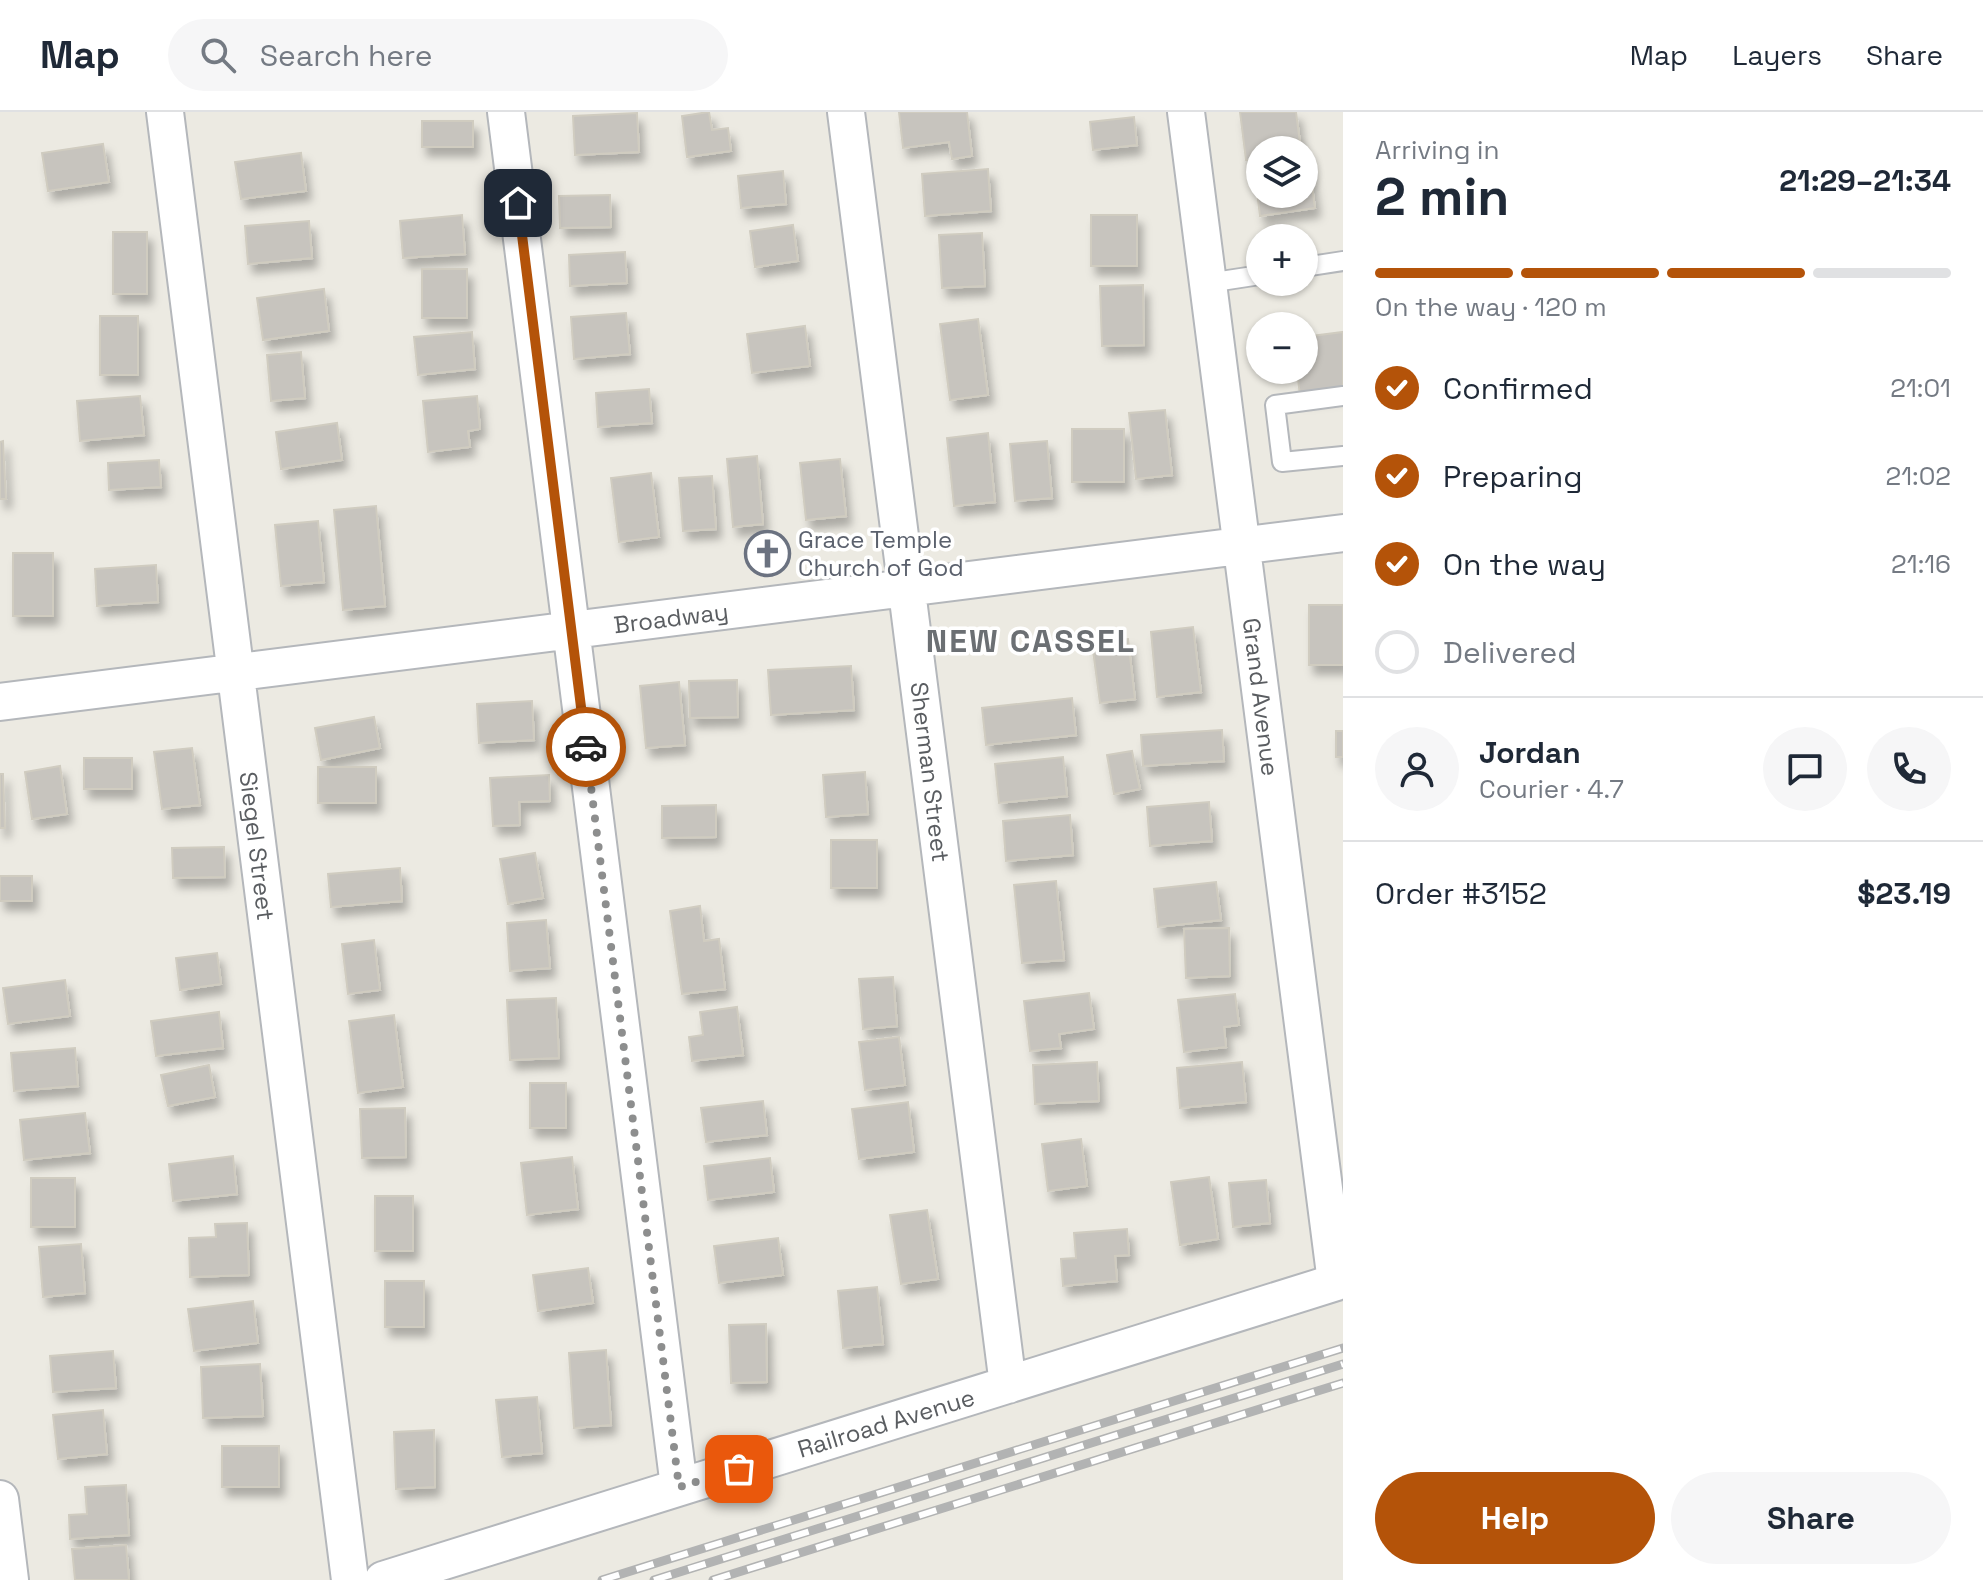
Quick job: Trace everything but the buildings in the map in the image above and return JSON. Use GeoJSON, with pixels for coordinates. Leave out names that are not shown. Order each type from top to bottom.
{"type":"FeatureCollection","features":[{"type":"Feature","properties":{"kind":"street","name":"Siegel Street"},"geometry":{"type":"LineString","coordinates":[[165,112],[350,1580]]}},
{"type":"Feature","properties":{"kind":"street"},"geometry":{"type":"LineString","coordinates":[[506,112],[679,1487]]}},
{"type":"Feature","properties":{"kind":"street","name":"Sherman Street"},"geometry":{"type":"LineString","coordinates":[[846,112],[1008,1385]]}},
{"type":"Feature","properties":{"kind":"street","name":"Grand Avenue"},"geometry":{"type":"LineString","coordinates":[[1186,112],[1340,1281]]}},
{"type":"Feature","properties":{"kind":"street","name":"Broadway"},"geometry":{"type":"LineString","coordinates":[[0,702],[1343,533]]}},
{"type":"Feature","properties":{"kind":"street","name":"Railroad Avenue"},"geometry":{"type":"LineString","coordinates":[[383,1580],[1340,1281]]}},
{"type":"Feature","properties":{"kind":"street"},"geometry":{"type":"LineString","coordinates":[[0,1499],[10,1580]]}},
{"type":"Feature","properties":{"kind":"lane"},"geometry":{"type":"LineString","coordinates":[[1318,265],[1343,261]]}},
{"type":"Feature","properties":{"kind":"lane"},"geometry":{"type":"LineString","coordinates":[[1208,283],[1246,277]]}},
{"type":"Feature","properties":{"kind":"lane"},"geometry":{"type":"LineString","coordinates":[[1343,396],[1275,405],[1282,462],[1343,456]]}},
{"type":"Feature","properties":{"kind":"railway"},"geometry":{"type":"LineString","coordinates":[[602,1580],[1343,1348]]}},
{"type":"Feature","properties":{"kind":"railway"},"geometry":{"type":"LineString","coordinates":[[654,1580],[1343,1364]]}},
{"type":"Feature","properties":{"kind":"railway"},"geometry":{"type":"LineString","coordinates":[[713,1580],[1343,1383]]}},
{"type":"Feature","properties":{"kind":"way so far"},"geometry":{"type":"LineString","coordinates":[[586,747],[679,1487],[739,1469]]}},
{"type":"Feature","properties":{"kind":"place","name":"Grace Temple Church of God"},"geometry":{"type":"Point","coordinates":[767,553]}},
{"type":"Feature","properties":{"kind":"district","name":"NEW CASSEL"},"geometry":{"type":"Point","coordinates":[1031,641]}},
{"type":"Feature","properties":{"kind":"route"},"geometry":{"type":"LineString","coordinates":[[518,203],[586,747]]}}]}
